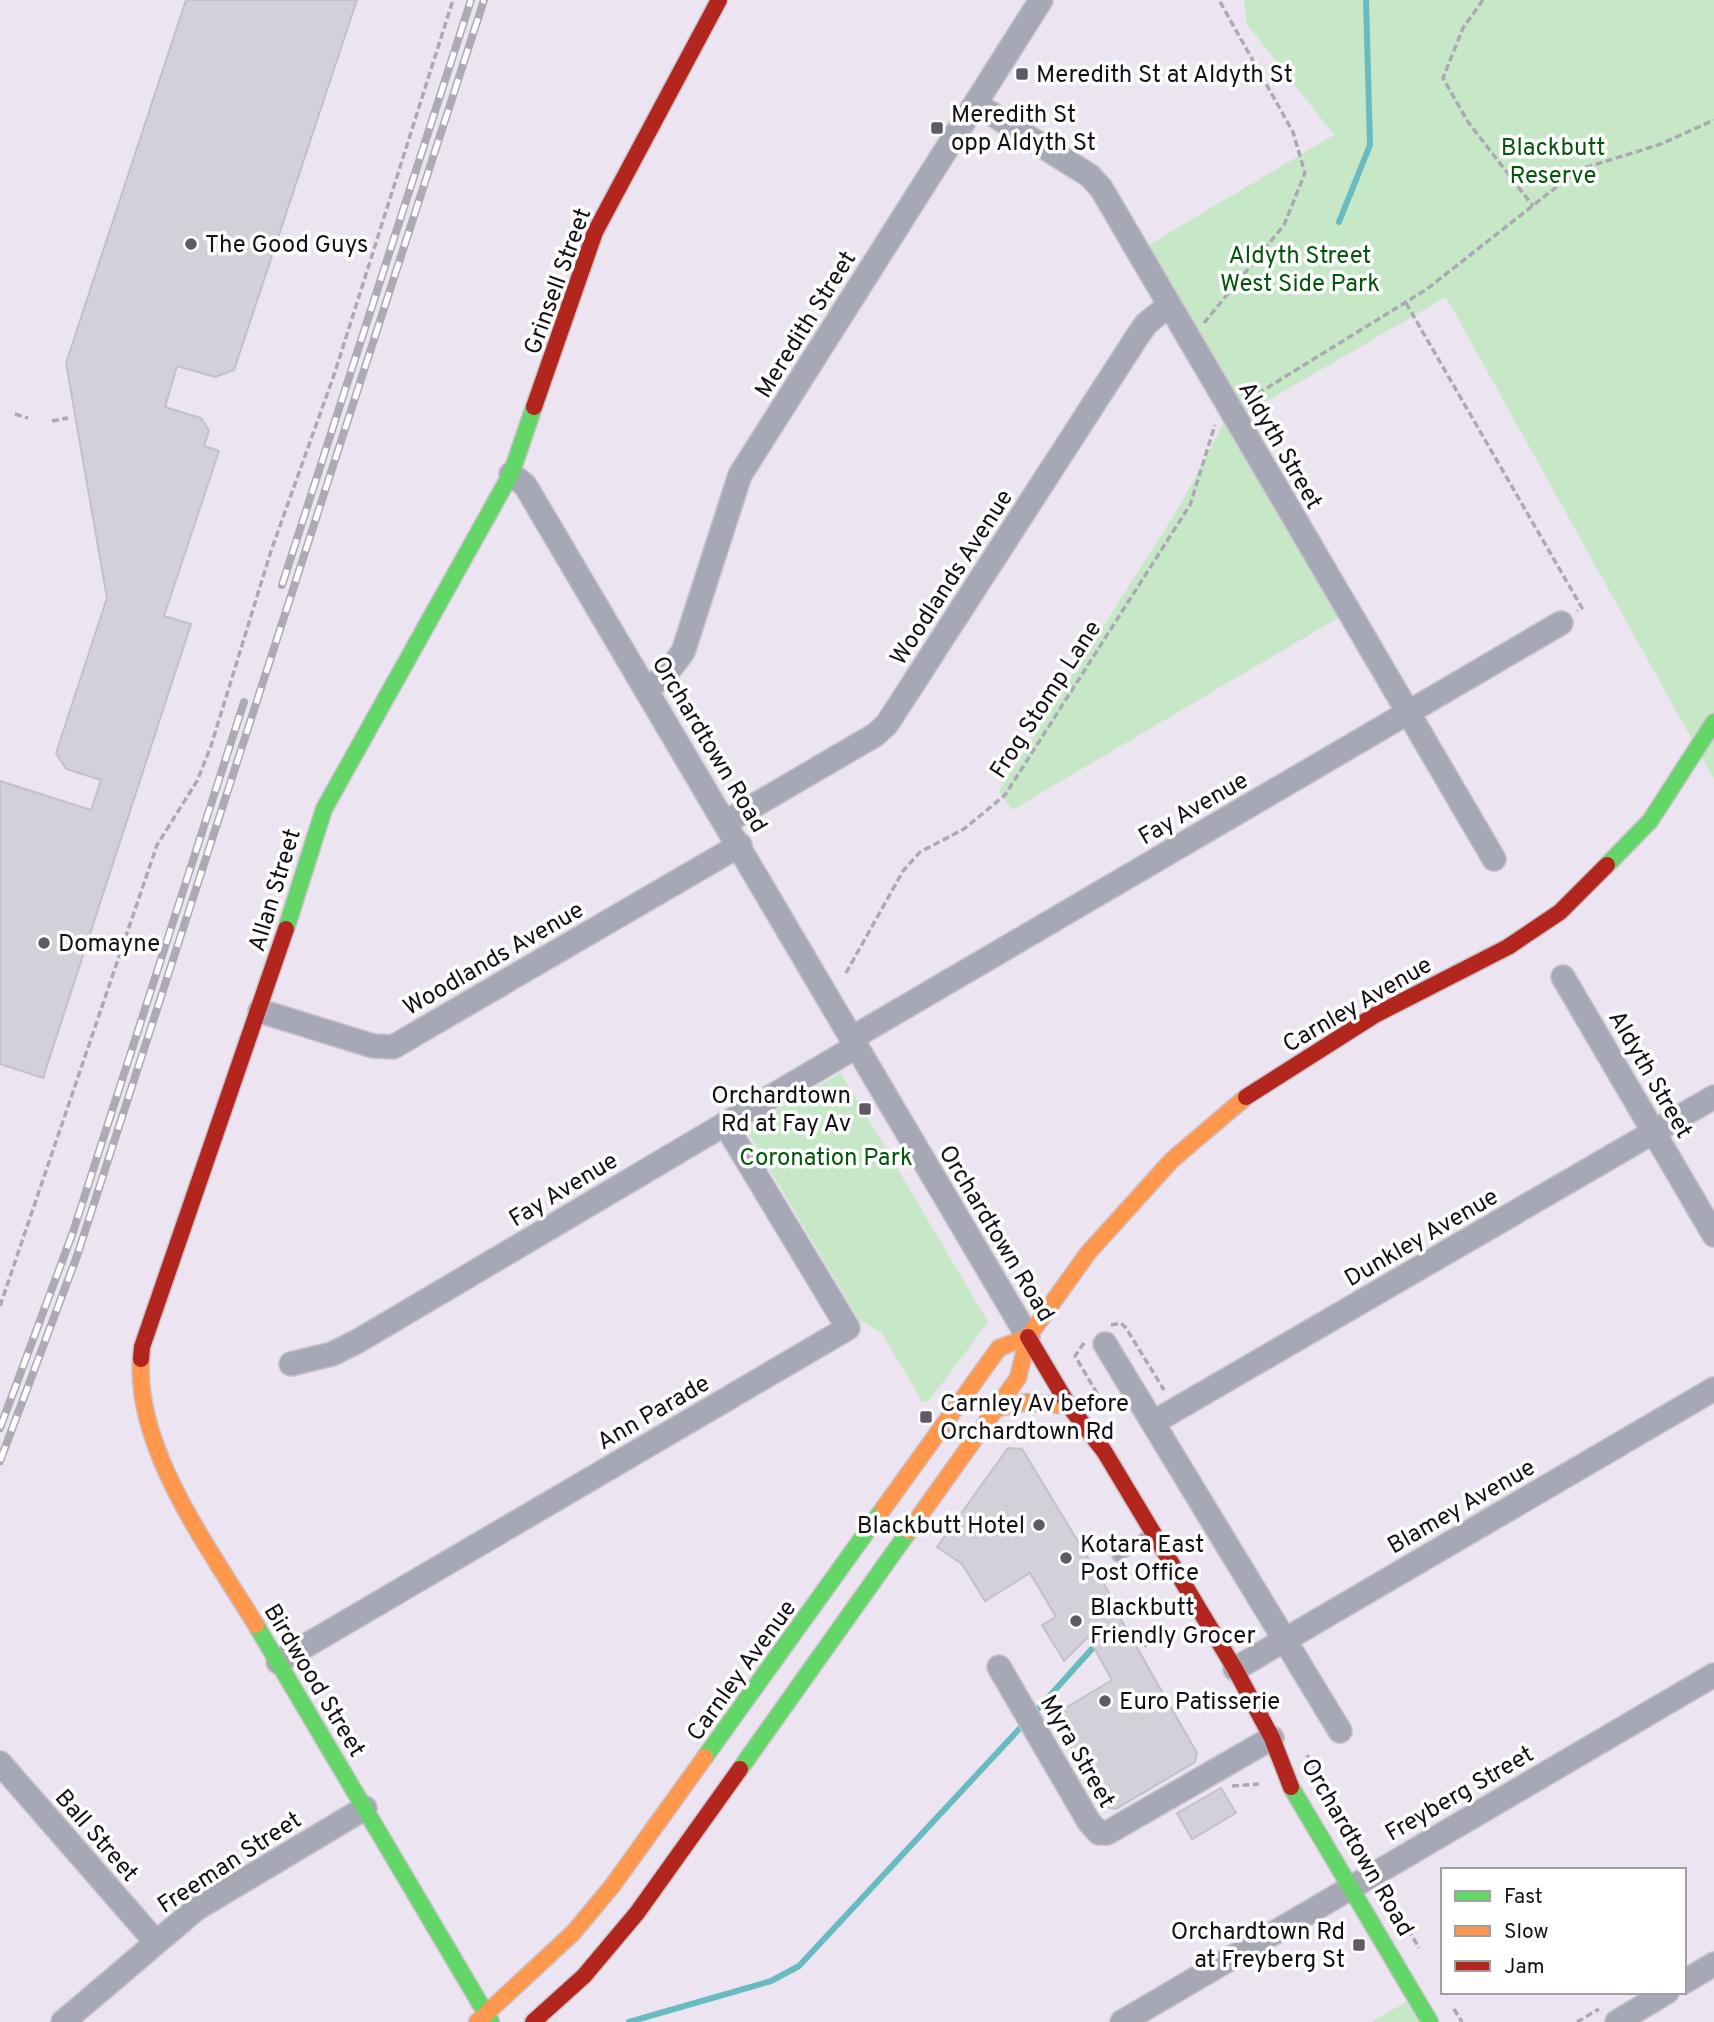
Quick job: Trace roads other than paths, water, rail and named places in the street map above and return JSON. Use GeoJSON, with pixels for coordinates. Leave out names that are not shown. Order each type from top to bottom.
{"type":"FeatureCollection","features":[{"type":"Feature","properties":{"kind":"street","name":"Grinsell Street"},"geometry":{"type":"LineString","coordinates":[[511,474],[595,232],[719,0]]}},
{"type":"Feature","properties":{"kind":"street","name":"Meredith Street"},"geometry":{"type":"LineString","coordinates":[[646,689],[664,677],[682,652],[740,475],[1041,0]]}},
{"type":"Feature","properties":{"kind":"street","name":"Aldyth Street"},"geometry":{"type":"LineString","coordinates":[[976,104],[1096,181],[1494,859]]}},
{"type":"Feature","properties":{"kind":"street","name":"Woodlands Avenue"},"geometry":{"type":"LineString","coordinates":[[726,822],[875,735],[887,724],[1137,337],[1158,312],[1168,306]]}},
{"type":"Feature","properties":{"kind":"street","name":"Orchardtown Road"},"geometry":{"type":"LineString","coordinates":[[511,474],[525,485],[1069,1406],[1104,1451],[1235,1669],[1272,1738],[1284,1776],[1430,2022]]}},
{"type":"Feature","properties":{"kind":"street","name":"Allan Street"},"geometry":{"type":"LineString","coordinates":[[142,1347],[260,1011],[324,810],[511,474]]}},
{"type":"Feature","properties":{"kind":"street","name":"Fay Avenue"},"geometry":{"type":"LineString","coordinates":[[291,1364],[332,1354],[358,1341],[1561,623]]}},
{"type":"Feature","properties":{"kind":"street","name":"Carnley Avenue"},"geometry":{"type":"LineString","coordinates":[[533,2022],[584,1976],[637,1913],[1018,1378],[1028,1337],[1088,1253],[1172,1160],[1254,1090],[1375,1015],[1508,947],[1560,912],[1650,821],[1680,779],[1714,722]]}},
{"type":"Feature","properties":{"kind":"street","name":"Woodlands Avenue"},"geometry":{"type":"LineString","coordinates":[[260,1011],[373,1046],[393,1047],[740,845]]}},
{"type":"Feature","properties":{"kind":"street","name":"Aldyth Street"},"geometry":{"type":"LineString","coordinates":[[1563,976],[1714,1235]]}},
{"type":"Feature","properties":{"kind":"street","name":"Dunkley Avenue"},"geometry":{"type":"LineString","coordinates":[[1154,1422],[1714,1097]]}},
{"type":"Feature","properties":{"kind":"street","name":"Ann Parade"},"geometry":{"type":"LineString","coordinates":[[278,1662],[848,1328],[725,1124]]}},
{"type":"Feature","properties":{"kind":"street","name":"Carnley Avenue"},"geometry":{"type":"LineString","coordinates":[[485,2019],[573,1933],[613,1885],[993,1355],[999,1348],[1028,1337]]}},
{"type":"Feature","properties":{"kind":"street","name":"Orchardtown Road"},"geometry":{"type":"LineString","coordinates":[[1105,1344],[1340,1731]]}},
{"type":"Feature","properties":{"kind":"street","name":"Birdwood Street"},"geometry":{"type":"LineString","coordinates":[[142,1347],[140,1387],[144,1416],[157,1450],[198,1528],[365,1808],[485,2019]]}},
{"type":"Feature","properties":{"kind":"street","name":"Blamey Avenue"},"geometry":{"type":"LineString","coordinates":[[1235,1669],[1714,1389]]}},
{"type":"Feature","properties":{"kind":"street"},"geometry":{"type":"LineString","coordinates":[[994,1409],[1027,1402],[1069,1406]]}},
{"type":"Feature","properties":{"kind":"street","name":"Myra Street"},"geometry":{"type":"LineString","coordinates":[[999,1667],[1089,1822],[1099,1833],[1107,1833],[1272,1738]]}},
{"type":"Feature","properties":{"kind":"street","name":"Freyberg Street"},"geometry":{"type":"LineString","coordinates":[[1122,2022],[1714,1675]]}},
{"type":"Feature","properties":{"kind":"street","name":"Ball Street"},"geometry":{"type":"LineString","coordinates":[[0,1763],[155,1941]]}},
{"type":"Feature","properties":{"kind":"street","name":"Freeman Street"},"geometry":{"type":"LineString","coordinates":[[63,2022],[155,1941],[222,1891],[365,1808]]}},
{"type":"Feature","properties":{"kind":"street"},"geometry":{"type":"LineString","coordinates":[[1686,1981],[1714,1964]]}},
{"type":"Feature","properties":{"kind":"street"},"geometry":{"type":"LineString","coordinates":[[1617,2022],[1664,1994]]}},
{"type":"Feature","properties":{"kind":"lane"},"geometry":{"type":"LineString","coordinates":[[1118,1556],[1153,1533]]}},
{"type":"Feature","properties":{"kind":"waterway"},"geometry":{"type":"LineString","coordinates":[[1339,222],[1370,145],[1366,0]]}},
{"type":"Feature","properties":{"kind":"waterway"},"geometry":{"type":"LineString","coordinates":[[1037,1710],[1099,1641]]}},
{"type":"Feature","properties":{"kind":"waterway"},"geometry":{"type":"LineString","coordinates":[[629,2022],[771,1981],[799,1966],[1022,1726]]}},
{"type":"Feature","properties":{"kind":"railway"},"geometry":{"type":"LineString","coordinates":[[282,585],[471,0]]}},
{"type":"Feature","properties":{"kind":"railway"},"geometry":{"type":"LineString","coordinates":[[0,1461],[77,1256],[484,0]]}},
{"type":"Feature","properties":{"kind":"railway"},"geometry":{"type":"LineString","coordinates":[[0,1428],[73,1232],[244,702]]}},
{"type":"Feature","properties":{"kind":"place","name":"Meredith St at Aldyth St"},"geometry":{"type":"Point","coordinates":[1022,74]}},
{"type":"Feature","properties":{"kind":"place","name":"Meredith St opp Aldyth St"},"geometry":{"type":"Point","coordinates":[937,128]}},
{"type":"Feature","properties":{"kind":"place","name":"The Good Guys"},"geometry":{"type":"Point","coordinates":[191,244]}},
{"type":"Feature","properties":{"kind":"place","name":"Domayne"},"geometry":{"type":"Point","coordinates":[44,943]}},
{"type":"Feature","properties":{"kind":"place","name":"Orchardtown Rd at Fay Av"},"geometry":{"type":"Point","coordinates":[865,1109]}},
{"type":"Feature","properties":{"kind":"place","name":"Carnley Av before Orchardtown Rd"},"geometry":{"type":"Point","coordinates":[926,1417]}},
{"type":"Feature","properties":{"kind":"place","name":"Blackbutt Hotel"},"geometry":{"type":"Point","coordinates":[1039,1525]}},
{"type":"Feature","properties":{"kind":"place","name":"Kotara East Post Office"},"geometry":{"type":"Point","coordinates":[1066,1558]}},
{"type":"Feature","properties":{"kind":"place","name":"Blackbutt Friendly Grocer"},"geometry":{"type":"Point","coordinates":[1076,1621]}},
{"type":"Feature","properties":{"kind":"place","name":"Euro Patisserie"},"geometry":{"type":"Point","coordinates":[1105,1701]}},
{"type":"Feature","properties":{"kind":"place","name":"Orchardtown Rd at Freyberg St"},"geometry":{"type":"Point","coordinates":[1359,1945]}},
{"type":"Feature","properties":{"kind":"park label","name":"Blackbutt Reserve"},"geometry":{"type":"Point","coordinates":[1553,161]}},
{"type":"Feature","properties":{"kind":"park label","name":"Aldyth Street West Side Park"},"geometry":{"type":"Point","coordinates":[1300,269]}},
{"type":"Feature","properties":{"kind":"park label","name":"Coronation Park"},"geometry":{"type":"Point","coordinates":[826,1157]}}]}
